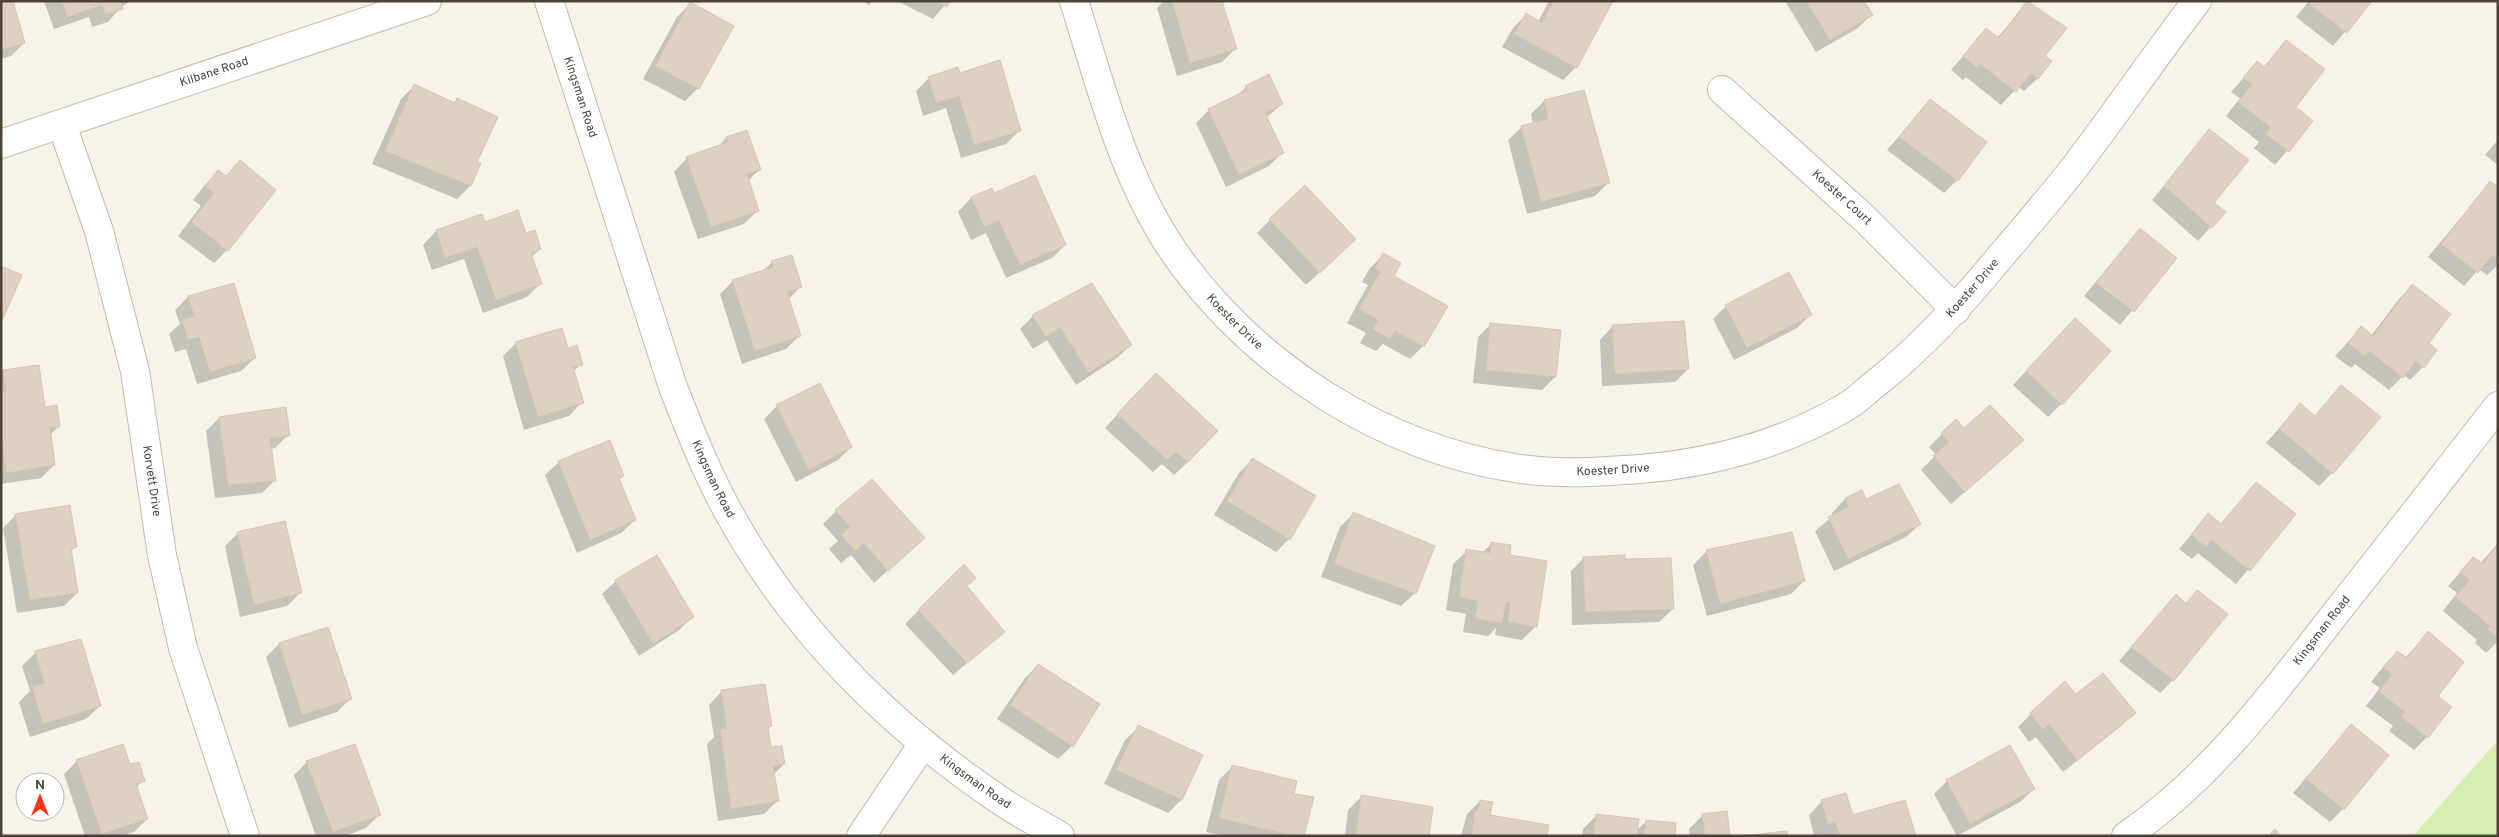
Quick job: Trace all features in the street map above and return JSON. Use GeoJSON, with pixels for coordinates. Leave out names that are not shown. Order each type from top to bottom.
{"type":"FeatureCollection","features":[{"type":"Feature","properties":{"kind":"street","name":"Kilbane Road"},"geometry":{"type":"LineString","coordinates":[[1,144],[427,1]]}},
{"type":"Feature","properties":{"kind":"street","name":"Kingsman Road"},"geometry":{"type":"LineString","coordinates":[[549,1],[673,387],[697,448],[733,521],[768,577],[817,642],[877,704],[923,744],[999,800],[1060,836]]}},
{"type":"Feature","properties":{"kind":"street","name":"Koester Drive"},"geometry":{"type":"LineString","coordinates":[[1074,1],[1121,148],[1146,206],[1180,261],[1214,303],[1275,359],[1323,394],[1385,430],[1456,456],[1517,469],[1580,473],[1668,467],[1732,454],[1793,433],[1850,404],[1908,358],[1956,310],[2072,171],[2197,1]]}},
{"type":"Feature","properties":{"kind":"street","name":"Koester Court"},"geometry":{"type":"LineString","coordinates":[[1722,90],[1866,219],[1956,310]]}},
{"type":"Feature","properties":{"kind":"street","name":"Korvett Drive"},"geometry":{"type":"LineString","coordinates":[[62,124],[99,231],[135,371],[162,555],[182,648],[245,836]]}},
{"type":"Feature","properties":{"kind":"street","name":"Kingsman Road"},"geometry":{"type":"LineString","coordinates":[[2126,836],[2214,761],[2269,701],[2498,406]]}},
{"type":"Feature","properties":{"kind":"street"},"geometry":{"type":"LineString","coordinates":[[861,836],[923,744]]}},
{"type":"Feature","properties":{"kind":"green space"},"geometry":{"type":"Polygon","coordinates":[[[2498,740],[2498,836],[2413,836],[2498,740]]]}},
{"type":"Feature","properties":{"kind":"building"},"geometry":{"type":"Polygon","coordinates":[[[1,1],[13,1],[25,43],[1,50],[1,1]]]}},
{"type":"Feature","properties":{"kind":"building"},"geometry":{"type":"Polygon","coordinates":[[[62,1],[120,1],[123,9],[105,15],[102,5],[67,17],[62,1]]]}},
{"type":"Feature","properties":{"kind":"building"},"geometry":{"type":"Polygon","coordinates":[[[936,1],[950,1],[947,7],[936,1]]]}},
{"type":"Feature","properties":{"kind":"building"},"geometry":{"type":"Polygon","coordinates":[[[1172,1],[1222,1],[1237,49],[1190,63],[1172,1]]]}},
{"type":"Feature","properties":{"kind":"building"},"geometry":{"type":"Polygon","coordinates":[[[1554,1],[1613,1],[1577,68],[1514,34],[1526,13],[1542,23],[1554,1]]]}},
{"type":"Feature","properties":{"kind":"building"},"geometry":{"type":"Polygon","coordinates":[[[1806,1],[1864,1],[1873,15],[1830,40],[1806,1]]]}},
{"type":"Feature","properties":{"kind":"building"},"geometry":{"type":"Polygon","coordinates":[[[2027,1],[2067,28],[2045,56],[2052,61],[2038,79],[2031,73],[2016,92],[1980,64],[1977,68],[1963,56],[1986,28],[1999,38],[2027,1]]]}},
{"type":"Feature","properties":{"kind":"building"},"geometry":{"type":"Polygon","coordinates":[[[2310,1],[2372,1],[2347,33],[2309,4],[2310,1]]]}},
{"type":"Feature","properties":{"kind":"building"},"geometry":{"type":"Polygon","coordinates":[[[690,2],[734,26],[699,89],[655,66],[690,2]]]}},
{"type":"Feature","properties":{"kind":"building"},"geometry":{"type":"Polygon","coordinates":[[[2286,40],[2325,69],[2296,107],[2313,121],[2289,152],[2266,134],[2271,128],[2238,102],[2252,84],[2243,78],[2257,61],[2264,67],[2286,40]]]}},
{"type":"Feature","properties":{"kind":"building"},"geometry":{"type":"Polygon","coordinates":[[[1000,60],[1021,131],[974,145],[959,96],[936,103],[928,77],[958,67],[960,73],[1000,60]]]}},
{"type":"Feature","properties":{"kind":"building"},"geometry":{"type":"Polygon","coordinates":[[[1269,74],[1283,104],[1265,113],[1284,153],[1239,175],[1208,109],[1247,90],[1245,86],[1269,74]]]}},
{"type":"Feature","properties":{"kind":"building"},"geometry":{"type":"Polygon","coordinates":[[[414,84],[455,103],[457,98],[498,117],[477,162],[481,163],[471,186],[385,151],[414,84]]]}},
{"type":"Feature","properties":{"kind":"building"},"geometry":{"type":"Polygon","coordinates":[[[1584,90],[1610,183],[1541,202],[1521,126],[1548,119],[1544,100],[1584,90]]]}},
{"type":"Feature","properties":{"kind":"building"},"geometry":{"type":"Polygon","coordinates":[[[1930,99],[1987,142],[1958,181],[1899,137],[1930,99]]]}},
{"type":"Feature","properties":{"kind":"building"},"geometry":{"type":"Polygon","coordinates":[[[2209,129],[2249,160],[2214,203],[2226,212],[2212,228],[2164,186],[2209,129]]]}},
{"type":"Feature","properties":{"kind":"building"},"geometry":{"type":"Polygon","coordinates":[[[747,130],[761,170],[747,174],[759,211],[711,227],[686,157],[728,142],[726,137],[747,130]]]}},
{"type":"Feature","properties":{"kind":"building"},"geometry":{"type":"Polygon","coordinates":[[[240,160],[276,190],[228,251],[191,222],[214,193],[205,186],[218,170],[226,176],[240,160]]]}},
{"type":"Feature","properties":{"kind":"building"},"geometry":{"type":"Polygon","coordinates":[[[1035,175],[1066,245],[1020,265],[999,221],[984,227],[971,197],[992,188],[994,193],[1035,175]]]}},
{"type":"Feature","properties":{"kind":"building"},"geometry":{"type":"Polygon","coordinates":[[[2490,181],[2498,187],[2498,260],[2492,255],[2478,273],[2441,244],[2490,181]]]}},
{"type":"Feature","properties":{"kind":"building"},"geometry":{"type":"Polygon","coordinates":[[[1305,185],[1356,239],[1320,273],[1269,219],[1305,185]]]}},
{"type":"Feature","properties":{"kind":"building"},"geometry":{"type":"Polygon","coordinates":[[[518,210],[526,233],[535,230],[541,249],[531,253],[542,284],[496,300],[477,247],[445,258],[436,230],[482,214],[485,222],[518,210]]]}},
{"type":"Feature","properties":{"kind":"building"},"geometry":{"type":"Polygon","coordinates":[[[2140,228],[2177,258],[2134,312],[2096,283],[2140,228]]]}},
{"type":"Feature","properties":{"kind":"building"},"geometry":{"type":"Polygon","coordinates":[[[1383,253],[1401,263],[1394,276],[1448,306],[1424,347],[1395,331],[1390,339],[1373,329],[1378,320],[1359,309],[1380,272],[1375,268],[1383,253]]]}},
{"type":"Feature","properties":{"kind":"building"},"geometry":{"type":"Polygon","coordinates":[[[792,255],[802,287],[787,292],[801,336],[755,351],[732,280],[773,267],[771,261],[792,255]]]}},
{"type":"Feature","properties":{"kind":"building"},"geometry":{"type":"Polygon","coordinates":[[[1,266],[22,275],[2,321],[1,320],[1,266]]]}},
{"type":"Feature","properties":{"kind":"building"},"geometry":{"type":"Polygon","coordinates":[[[1789,272],[1812,315],[1747,348],[1725,305],[1789,272]]]}},
{"type":"Feature","properties":{"kind":"building"},"geometry":{"type":"Polygon","coordinates":[[[234,283],[256,358],[210,372],[199,337],[188,340],[182,320],[194,316],[188,296],[234,283]]]}},
{"type":"Feature","properties":{"kind":"building"},"geometry":{"type":"Polygon","coordinates":[[[1092,283],[1132,345],[1089,373],[1060,327],[1046,337],[1032,315],[1092,283]]]}},
{"type":"Feature","properties":{"kind":"building"},"geometry":{"type":"Polygon","coordinates":[[[2412,284],[2451,314],[2429,343],[2437,350],[2424,368],[2416,361],[2403,378],[2369,351],[2365,356],[2348,343],[2361,326],[2373,336],[2412,284]]]}},
{"type":"Feature","properties":{"kind":"building"},"geometry":{"type":"Polygon","coordinates":[[[2075,318],[2111,351],[2062,405],[2026,371],[2075,318]]]}},
{"type":"Feature","properties":{"kind":"building"},"geometry":{"type":"Polygon","coordinates":[[[1684,321],[1689,369],[1615,374],[1612,325],[1684,321]]]}},
{"type":"Feature","properties":{"kind":"building"},"geometry":{"type":"Polygon","coordinates":[[[1490,323],[1561,330],[1556,377],[1486,370],[1490,323]]]}},
{"type":"Feature","properties":{"kind":"building"},"geometry":{"type":"Polygon","coordinates":[[[562,328],[568,348],[577,345],[583,365],[573,367],[584,403],[538,417],[515,342],[562,328]]]}},
{"type":"Feature","properties":{"kind":"building"},"geometry":{"type":"Polygon","coordinates":[[[39,365],[45,407],[57,405],[60,427],[50,428],[55,465],[6,473],[1,439],[1,392],[6,391],[3,370],[39,365]]]}},
{"type":"Feature","properties":{"kind":"building"},"geometry":{"type":"Polygon","coordinates":[[[1156,373],[1218,431],[1188,462],[1176,452],[1167,460],[1117,414],[1156,373]]]}},
{"type":"Feature","properties":{"kind":"building"},"geometry":{"type":"Polygon","coordinates":[[[820,383],[852,447],[809,470],[776,405],[820,383]]]}},
{"type":"Feature","properties":{"kind":"building"},"geometry":{"type":"Polygon","coordinates":[[[2341,385],[2381,417],[2333,474],[2279,429],[2300,403],[2315,416],[2341,385]]]}},
{"type":"Feature","properties":{"kind":"building"},"geometry":{"type":"Polygon","coordinates":[[[1990,405],[2024,440],[1965,492],[1933,456],[1949,442],[1941,433],[1956,419],[1964,428],[1990,405]]]}},
{"type":"Feature","properties":{"kind":"building"},"geometry":{"type":"Polygon","coordinates":[[[286,407],[290,436],[270,438],[276,481],[228,485],[219,417],[286,407]]]}},
{"type":"Feature","properties":{"kind":"building"},"geometry":{"type":"Polygon","coordinates":[[[610,440],[624,476],[619,478],[636,520],[590,540],[558,461],[610,440]]]}},
{"type":"Feature","properties":{"kind":"building"},"geometry":{"type":"Polygon","coordinates":[[[1252,458],[1316,496],[1290,540],[1227,501],[1252,458]]]}},
{"type":"Feature","properties":{"kind":"building"},"geometry":{"type":"Polygon","coordinates":[[[872,479],[925,538],[888,571],[864,543],[855,551],[841,535],[850,527],[835,510],[872,479]]]}},
{"type":"Feature","properties":{"kind":"building"},"geometry":{"type":"Polygon","coordinates":[[[2256,482],[2296,514],[2250,571],[2211,540],[2206,547],[2191,535],[2208,513],[2221,524],[2256,482]]]}},
{"type":"Feature","properties":{"kind":"building"},"geometry":{"type":"Polygon","coordinates":[[[1899,484],[1921,524],[1848,559],[1828,517],[1848,507],[1845,498],[1862,490],[1866,499],[1899,484]]]}},
{"type":"Feature","properties":{"kind":"building"},"geometry":{"type":"Polygon","coordinates":[[[70,505],[77,547],[71,549],[78,593],[30,600],[15,514],[70,505]]]}},
{"type":"Feature","properties":{"kind":"building"},"geometry":{"type":"Polygon","coordinates":[[[1353,512],[1435,546],[1416,594],[1334,564],[1353,512]]]}},
{"type":"Feature","properties":{"kind":"building"},"geometry":{"type":"Polygon","coordinates":[[[285,521],[302,593],[254,605],[237,532],[285,521]]]}},
{"type":"Feature","properties":{"kind":"building"},"geometry":{"type":"Polygon","coordinates":[[[1792,532],[1805,581],[1720,604],[1706,550],[1792,532]]]}},
{"type":"Feature","properties":{"kind":"building"},"geometry":{"type":"Polygon","coordinates":[[[1491,542],[1511,545],[1510,555],[1547,561],[1537,627],[1508,622],[1510,603],[1506,603],[1502,623],[1475,619],[1478,601],[1459,597],[1466,549],[1490,553],[1491,542]]]}},
{"type":"Feature","properties":{"kind":"building"},"geometry":{"type":"Polygon","coordinates":[[[2498,543],[2498,638],[2487,629],[2490,626],[2455,597],[2470,580],[2460,572],[2473,557],[2483,564],[2498,543]]]}},
{"type":"Feature","properties":{"kind":"building"},"geometry":{"type":"Polygon","coordinates":[[[657,555],[694,617],[653,644],[615,580],[657,555]]]}},
{"type":"Feature","properties":{"kind":"building"},"geometry":{"type":"Polygon","coordinates":[[[1625,555],[1625,559],[1671,558],[1674,609],[1585,612],[1583,557],[1625,555]]]}},
{"type":"Feature","properties":{"kind":"building"},"geometry":{"type":"Polygon","coordinates":[[[964,564],[976,578],[967,586],[1005,632],[967,663],[918,610],[964,564]]]}},
{"type":"Feature","properties":{"kind":"building"},"geometry":{"type":"Polygon","coordinates":[[[2197,590],[2228,614],[2174,681],[2131,647],[2176,594],[2186,604],[2197,590]]]}},
{"type":"Feature","properties":{"kind":"building"},"geometry":{"type":"Polygon","coordinates":[[[328,627],[352,699],[302,715],[279,643],[328,627]]]}},
{"type":"Feature","properties":{"kind":"building"},"geometry":{"type":"Polygon","coordinates":[[[2428,631],[2464,662],[2438,696],[2452,707],[2428,738],[2401,717],[2405,712],[2379,692],[2392,674],[2383,668],[2397,651],[2407,658],[2428,631]]]}},
{"type":"Feature","properties":{"kind":"building"},"geometry":{"type":"Polygon","coordinates":[[[81,639],[101,706],[43,724],[32,687],[44,683],[35,651],[81,639]]]}},
{"type":"Feature","properties":{"kind":"building"},"geometry":{"type":"Polygon","coordinates":[[[1038,664],[1100,704],[1073,747],[1010,705],[1038,664]]]}},
{"type":"Feature","properties":{"kind":"building"},"geometry":{"type":"Polygon","coordinates":[[[2103,673],[2136,713],[2077,760],[2049,724],[2043,730],[2030,713],[2065,681],[2076,694],[2103,673]]]}},
{"type":"Feature","properties":{"kind":"building"},"geometry":{"type":"Polygon","coordinates":[[[765,684],[772,726],[768,727],[771,747],[782,746],[785,764],[773,766],[779,801],[731,809],[720,729],[727,728],[721,690],[765,684]]]}},
{"type":"Feature","properties":{"kind":"building"},"geometry":{"type":"Polygon","coordinates":[[[2351,724],[2389,755],[2344,810],[2306,779],[2351,724]]]}},
{"type":"Feature","properties":{"kind":"building"},"geometry":{"type":"Polygon","coordinates":[[[1138,725],[1203,755],[1182,800],[1116,770],[1138,725]]]}},
{"type":"Feature","properties":{"kind":"building"},"geometry":{"type":"Polygon","coordinates":[[[123,744],[130,764],[139,762],[145,781],[136,784],[148,819],[102,834],[76,760],[123,744]]]}},
{"type":"Feature","properties":{"kind":"building"},"geometry":{"type":"Polygon","coordinates":[[[355,744],[381,815],[333,832],[306,761],[355,744]]]}},
{"type":"Feature","properties":{"kind":"building"},"geometry":{"type":"Polygon","coordinates":[[[2010,745],[2035,789],[1970,824],[1946,780],[2010,745]]]}},
{"type":"Feature","properties":{"kind":"building"},"geometry":{"type":"Polygon","coordinates":[[[1232,765],[1297,781],[1294,794],[1314,797],[1304,836],[1294,836],[1219,818],[1232,765]]]}},
{"type":"Feature","properties":{"kind":"building"},"geometry":{"type":"Polygon","coordinates":[[[1846,793],[1853,815],[1905,800],[1916,836],[1840,836],[1835,822],[1828,824],[1821,800],[1846,793]]]}},
{"type":"Feature","properties":{"kind":"building"},"geometry":{"type":"Polygon","coordinates":[[[1361,795],[1433,807],[1429,836],[1356,836],[1361,795]]]}},
{"type":"Feature","properties":{"kind":"building"},"geometry":{"type":"Polygon","coordinates":[[[1480,800],[1493,802],[1490,815],[1549,825],[1547,836],[1471,836],[1475,811],[1478,811],[1480,800]]]}},
{"type":"Feature","properties":{"kind":"building"},"geometry":{"type":"Polygon","coordinates":[[[1727,811],[1730,836],[1705,836],[1702,814],[1727,811]]]}},
{"type":"Feature","properties":{"kind":"building"},"geometry":{"type":"Polygon","coordinates":[[[1596,814],[1639,819],[1637,836],[1593,836],[1596,814]]]}},
{"type":"Feature","properties":{"kind":"building"},"geometry":{"type":"Polygon","coordinates":[[[1646,820],[1676,823],[1675,836],[1644,836],[1646,820]]]}},
{"type":"Feature","properties":{"kind":"building"},"geometry":{"type":"Polygon","coordinates":[[[2275,829],[2281,836],[2268,836],[2275,829]]]}},
{"type":"Feature","properties":{"kind":"building"},"geometry":{"type":"Polygon","coordinates":[[[1787,831],[1788,836],[1740,836],[1787,831]]]}}]}
